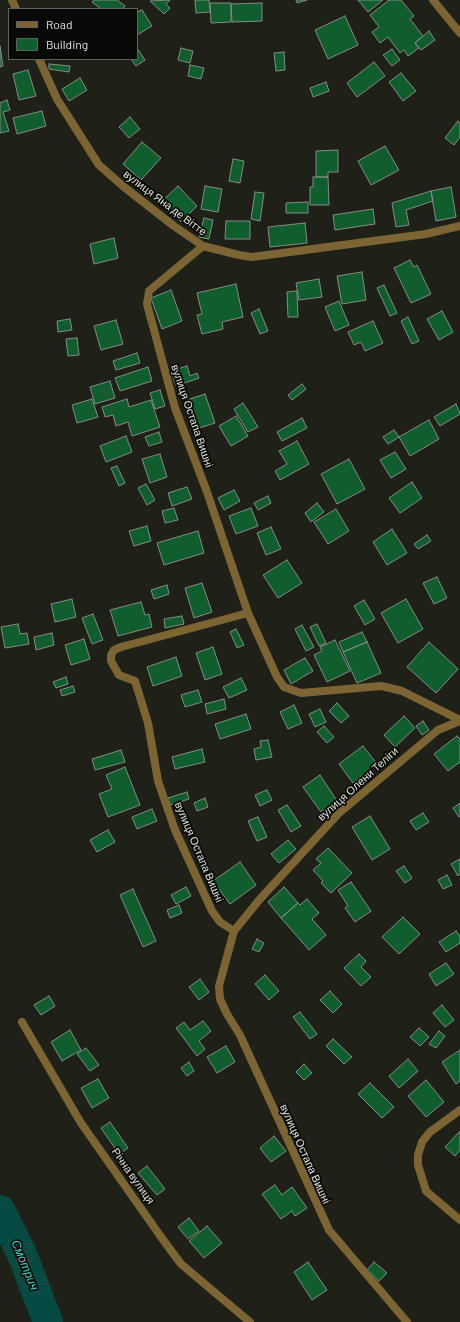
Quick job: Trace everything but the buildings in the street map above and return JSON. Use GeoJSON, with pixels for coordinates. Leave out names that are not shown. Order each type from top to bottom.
{"type":"FeatureCollection","features":[{"type":"Feature","properties":{"kind":"street"},"geometry":{"type":"LineString","coordinates":[[433,0],[460,33]]}},
{"type":"Feature","properties":{"kind":"street","name":"вулиця Яна де Вітте"},"geometry":{"type":"LineString","coordinates":[[39,60],[57,99],[99,165],[124,187],[174,226],[203,246],[252,257],[426,234],[460,226]]}},
{"type":"Feature","properties":{"kind":"street","name":"вулиця Остапа Вишні"},"geometry":{"type":"LineString","coordinates":[[203,246],[149,291],[146,304],[175,408],[207,492],[248,613],[277,677],[284,687],[301,693],[381,686],[390,688],[402,691],[460,721]]}},
{"type":"Feature","properties":{"kind":"street","name":"вулиця Остапа Вишні"},"geometry":{"type":"LineString","coordinates":[[248,613],[128,644],[114,650],[111,655],[113,667],[119,675],[135,681],[148,723],[158,781],[183,850],[212,911],[220,922],[234,930],[219,986],[220,999],[240,1035],[328,1230],[407,1322]]}},
{"type":"Feature","properties":{"kind":"street","name":"вулиця Олени Теліги"},"geometry":{"type":"LineString","coordinates":[[234,930],[260,898],[338,814],[438,730],[460,721]]}},
{"type":"Feature","properties":{"kind":"street","name":"Річна вулиця"},"geometry":{"type":"LineString","coordinates":[[22,1022],[81,1123],[161,1237],[182,1264],[250,1322]]}},
{"type":"Feature","properties":{"kind":"street"},"geometry":{"type":"LineString","coordinates":[[460,1110],[430,1132],[422,1142],[418,1155],[418,1165],[426,1191],[460,1220]]}},
{"type":"Feature","properties":{"kind":"waterway","name":"Смотрич"},"geometry":{"type":"LineString","coordinates":[[0,1210],[22,1254],[48,1322]]}}]}
